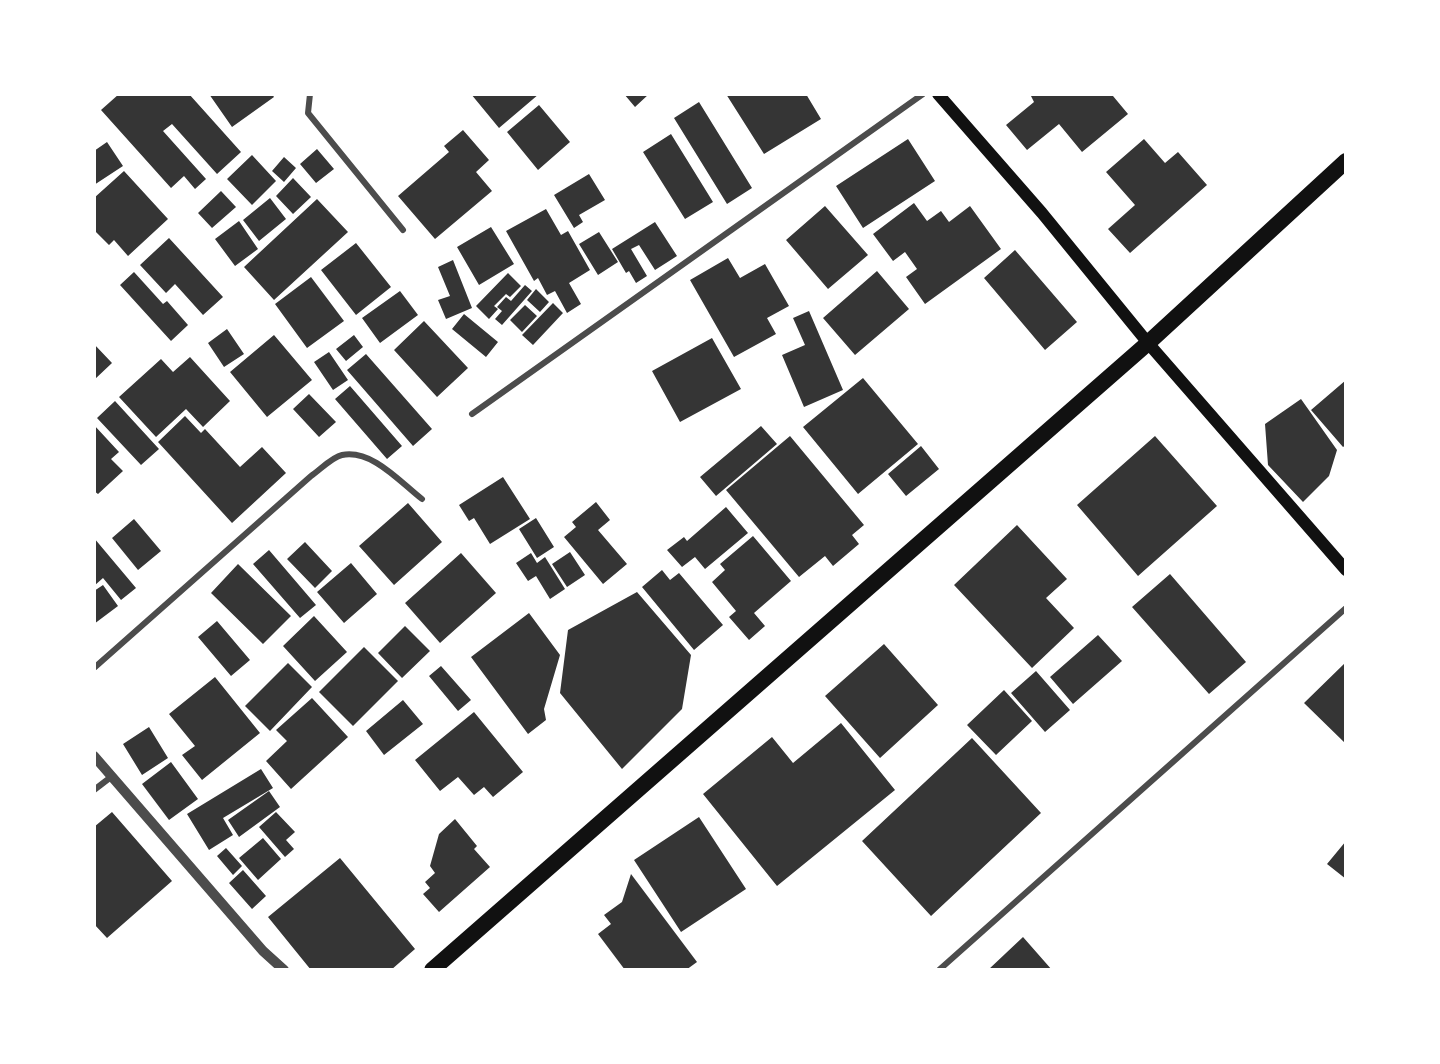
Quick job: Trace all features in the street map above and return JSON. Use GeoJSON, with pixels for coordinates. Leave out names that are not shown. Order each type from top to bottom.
{"type":"FeatureCollection","features":[{"type":"Feature","properties":{"kind":"highway"},"geometry":{"type":"LineString","coordinates":[[432,969],[1148,343],[1346,161]]}},
{"type":"Feature","properties":{"kind":"main road"},"geometry":{"type":"LineString","coordinates":[[938,94],[1042,213],[1148,343],[1346,570]]}},
{"type":"Feature","properties":{"kind":"street"},"geometry":{"type":"LineString","coordinates":[[310,94],[308,113],[403,230]]}},
{"type":"Feature","properties":{"kind":"street"},"geometry":{"type":"LineString","coordinates":[[472,414],[923,94]]}},
{"type":"Feature","properties":{"kind":"street"},"geometry":{"type":"LineString","coordinates":[[94,668],[311,476],[340,455],[357,454],[374,461],[422,499]]}},
{"type":"Feature","properties":{"kind":"street"},"geometry":{"type":"LineString","coordinates":[[939,969],[1346,608]]}},
{"type":"Feature","properties":{"kind":"street"},"geometry":{"type":"LineString","coordinates":[[94,756],[263,951],[284,969]]}},
{"type":"Feature","properties":{"kind":"street"},"geometry":{"type":"LineString","coordinates":[[94,790],[111,777]]}},
{"type":"Feature","properties":{"kind":"street"},"geometry":{"type":"LineString","coordinates":[[263,951],[272,969]]}},
{"type":"Feature","properties":{"kind":"building"},"geometry":{"type":"Polygon","coordinates":[[[119,94],[189,94],[241,152],[217,174],[172,124],[163,131],[206,179],[195,189],[184,176],[171,188],[101,110],[119,94]]]}},
{"type":"Feature","properties":{"kind":"building"},"geometry":{"type":"Polygon","coordinates":[[[209,94],[272,94],[274,97],[232,127],[209,94]]]}},
{"type":"Feature","properties":{"kind":"building"},"geometry":{"type":"Polygon","coordinates":[[[471,94],[539,94],[499,128],[471,94]]]}},
{"type":"Feature","properties":{"kind":"building"},"geometry":{"type":"Polygon","coordinates":[[[624,94],[649,94],[635,107],[624,94]]]}},
{"type":"Feature","properties":{"kind":"building"},"geometry":{"type":"Polygon","coordinates":[[[726,94],[806,94],[821,119],[764,154],[726,94]]]}},
{"type":"Feature","properties":{"kind":"building"},"geometry":{"type":"Polygon","coordinates":[[[1030,94],[1115,94],[1113,96],[1128,114],[1082,152],[1059,124],[1027,150],[1006,125],[1034,102],[1030,94]]]}},
{"type":"Feature","properties":{"kind":"building"},"geometry":{"type":"Polygon","coordinates":[[[699,102],[752,188],[727,204],[674,118],[699,102]]]}},
{"type":"Feature","properties":{"kind":"building"},"geometry":{"type":"Polygon","coordinates":[[[539,105],[570,142],[538,170],[507,132],[539,105]]]}},
{"type":"Feature","properties":{"kind":"building"},"geometry":{"type":"Polygon","coordinates":[[[463,130],[489,160],[476,172],[492,191],[435,239],[398,196],[449,152],[444,146],[463,130]]]}},
{"type":"Feature","properties":{"kind":"building"},"geometry":{"type":"Polygon","coordinates":[[[671,134],[713,202],[685,219],[643,152],[671,134]]]}},
{"type":"Feature","properties":{"kind":"building"},"geometry":{"type":"Polygon","coordinates":[[[908,139],[935,181],[863,228],[836,186],[908,139]]]}},
{"type":"Feature","properties":{"kind":"building"},"geometry":{"type":"Polygon","coordinates":[[[1144,139],[1165,163],[1178,152],[1207,185],[1130,253],[1108,229],[1135,205],[1106,172],[1144,139]]]}},
{"type":"Feature","properties":{"kind":"building"},"geometry":{"type":"Polygon","coordinates":[[[107,142],[123,166],[94,185],[94,151],[107,142]]]}},
{"type":"Feature","properties":{"kind":"building"},"geometry":{"type":"Polygon","coordinates":[[[317,149],[334,169],[316,183],[300,164],[317,149]]]}},
{"type":"Feature","properties":{"kind":"building"},"geometry":{"type":"Polygon","coordinates":[[[252,155],[276,181],[252,205],[227,179],[252,155]]]}},
{"type":"Feature","properties":{"kind":"building"},"geometry":{"type":"Polygon","coordinates":[[[284,157],[296,168],[284,182],[272,171],[284,157]]]}},
{"type":"Feature","properties":{"kind":"building"},"geometry":{"type":"Polygon","coordinates":[[[124,171],[168,219],[128,256],[114,240],[109,245],[94,230],[94,198],[124,171]]]}},
{"type":"Feature","properties":{"kind":"building"},"geometry":{"type":"Polygon","coordinates":[[[589,174],[605,200],[579,215],[583,222],[574,228],[554,195],[589,174]]]}},
{"type":"Feature","properties":{"kind":"building"},"geometry":{"type":"Polygon","coordinates":[[[293,178],[311,197],[293,214],[276,196],[293,178]]]}},
{"type":"Feature","properties":{"kind":"building"},"geometry":{"type":"Polygon","coordinates":[[[221,191],[236,207],[212,228],[198,213],[221,191]]]}},
{"type":"Feature","properties":{"kind":"building"},"geometry":{"type":"Polygon","coordinates":[[[270,198],[286,219],[259,241],[243,220],[270,198]]]}},
{"type":"Feature","properties":{"kind":"building"},"geometry":{"type":"Polygon","coordinates":[[[317,199],[348,232],[274,300],[244,267],[317,199]]]}},
{"type":"Feature","properties":{"kind":"building"},"geometry":{"type":"Polygon","coordinates":[[[914,203],[927,221],[941,211],[949,222],[970,206],[1001,249],[925,304],[906,277],[917,269],[905,252],[893,261],[873,234],[914,203]]]}},
{"type":"Feature","properties":{"kind":"building"},"geometry":{"type":"Polygon","coordinates":[[[825,206],[868,255],[828,289],[786,240],[825,206]]]}},
{"type":"Feature","properties":{"kind":"building"},"geometry":{"type":"Polygon","coordinates":[[[546,209],[561,235],[568,231],[590,270],[569,283],[581,304],[567,313],[555,291],[547,295],[538,278],[534,281],[506,231],[546,209]]]}},
{"type":"Feature","properties":{"kind":"building"},"geometry":{"type":"Polygon","coordinates":[[[239,221],[258,249],[235,266],[215,239],[239,221]]]}},
{"type":"Feature","properties":{"kind":"building"},"geometry":{"type":"Polygon","coordinates":[[[655,222],[677,256],[655,270],[639,245],[631,249],[647,276],[636,283],[629,271],[626,273],[612,249],[655,222]]]}},
{"type":"Feature","properties":{"kind":"building"},"geometry":{"type":"Polygon","coordinates":[[[491,227],[514,264],[479,285],[457,247],[491,227]]]}},
{"type":"Feature","properties":{"kind":"building"},"geometry":{"type":"Polygon","coordinates":[[[599,232],[618,262],[598,275],[579,244],[599,232]]]}},
{"type":"Feature","properties":{"kind":"building"},"geometry":{"type":"Polygon","coordinates":[[[169,238],[223,297],[203,315],[175,284],[166,293],[140,265],[169,238]]]}},
{"type":"Feature","properties":{"kind":"building"},"geometry":{"type":"Polygon","coordinates":[[[356,243],[391,287],[356,315],[321,270],[356,243]]]}},
{"type":"Feature","properties":{"kind":"building"},"geometry":{"type":"Polygon","coordinates":[[[1015,250],[1077,322],[1045,350],[984,278],[1015,250]]]}},
{"type":"Feature","properties":{"kind":"building"},"geometry":{"type":"Polygon","coordinates":[[[728,258],[740,278],[765,264],[789,306],[767,318],[776,334],[734,357],[690,280],[728,258]]]}},
{"type":"Feature","properties":{"kind":"building"},"geometry":{"type":"Polygon","coordinates":[[[453,260],[472,308],[446,319],[438,300],[450,296],[438,267],[453,260]]]}},
{"type":"Feature","properties":{"kind":"building"},"geometry":{"type":"Polygon","coordinates":[[[877,271],[909,309],[855,355],[823,318],[877,271]]]}},
{"type":"Feature","properties":{"kind":"building"},"geometry":{"type":"Polygon","coordinates":[[[134,272],[163,304],[167,301],[188,325],[171,341],[120,285],[134,272]]]}},
{"type":"Feature","properties":{"kind":"building"},"geometry":{"type":"Polygon","coordinates":[[[508,273],[521,286],[510,297],[506,294],[494,306],[498,309],[489,319],[476,306],[508,273]]]}},
{"type":"Feature","properties":{"kind":"building"},"geometry":{"type":"Polygon","coordinates":[[[311,277],[344,321],[307,348],[275,304],[311,277]]]}},
{"type":"Feature","properties":{"kind":"building"},"geometry":{"type":"Polygon","coordinates":[[[525,285],[532,291],[502,325],[495,319],[502,311],[497,307],[506,297],[511,301],[525,285]]]}},
{"type":"Feature","properties":{"kind":"building"},"geometry":{"type":"Polygon","coordinates":[[[536,289],[549,302],[540,312],[527,300],[536,289]]]}},
{"type":"Feature","properties":{"kind":"building"},"geometry":{"type":"Polygon","coordinates":[[[400,291],[418,315],[380,343],[362,318],[400,291]]]}},
{"type":"Feature","properties":{"kind":"building"},"geometry":{"type":"Polygon","coordinates":[[[553,303],[563,313],[533,345],[522,335],[553,303]]]}},
{"type":"Feature","properties":{"kind":"building"},"geometry":{"type":"Polygon","coordinates":[[[525,305],[537,316],[522,332],[510,320],[525,305]]]}},
{"type":"Feature","properties":{"kind":"building"},"geometry":{"type":"Polygon","coordinates":[[[809,311],[843,390],[804,407],[782,355],[805,345],[793,318],[809,311]]]}},
{"type":"Feature","properties":{"kind":"building"},"geometry":{"type":"Polygon","coordinates":[[[464,314],[498,342],[486,357],[452,329],[464,314]]]}},
{"type":"Feature","properties":{"kind":"building"},"geometry":{"type":"Polygon","coordinates":[[[424,321],[468,368],[437,397],[394,350],[424,321]]]}},
{"type":"Feature","properties":{"kind":"building"},"geometry":{"type":"Polygon","coordinates":[[[227,329],[244,354],[224,367],[208,343],[227,329]]]}},
{"type":"Feature","properties":{"kind":"building"},"geometry":{"type":"Polygon","coordinates":[[[274,335],[312,380],[267,417],[230,372],[274,335]]]}},
{"type":"Feature","properties":{"kind":"building"},"geometry":{"type":"Polygon","coordinates":[[[354,335],[363,347],[346,361],[336,349],[354,335]]]}},
{"type":"Feature","properties":{"kind":"building"},"geometry":{"type":"Polygon","coordinates":[[[712,338],[741,389],[680,422],[652,371],[712,338]]]}},
{"type":"Feature","properties":{"kind":"building"},"geometry":{"type":"Polygon","coordinates":[[[94,344],[112,363],[94,380],[94,344]]]}},
{"type":"Feature","properties":{"kind":"building"},"geometry":{"type":"Polygon","coordinates":[[[329,352],[348,380],[333,390],[314,362],[329,352]]]}},
{"type":"Feature","properties":{"kind":"building"},"geometry":{"type":"Polygon","coordinates":[[[366,354],[432,429],[413,446],[347,370],[366,354]]]}},
{"type":"Feature","properties":{"kind":"building"},"geometry":{"type":"Polygon","coordinates":[[[190,357],[230,401],[203,427],[186,409],[156,437],[119,397],[161,359],[173,372],[190,357]]]}},
{"type":"Feature","properties":{"kind":"building"},"geometry":{"type":"Polygon","coordinates":[[[863,378],[918,444],[858,494],[803,427],[863,378]]]}},
{"type":"Feature","properties":{"kind":"building"},"geometry":{"type":"Polygon","coordinates":[[[1346,380],[1346,445],[1343,447],[1311,410],[1346,380]]]}},
{"type":"Feature","properties":{"kind":"building"},"geometry":{"type":"Polygon","coordinates":[[[350,386],[402,446],[387,459],[335,399],[350,386]]]}},
{"type":"Feature","properties":{"kind":"building"},"geometry":{"type":"Polygon","coordinates":[[[309,394],[336,422],[319,437],[293,409],[309,394]]]}},
{"type":"Feature","properties":{"kind":"building"},"geometry":{"type":"Polygon","coordinates":[[[1301,399],[1337,450],[1329,476],[1303,502],[1268,465],[1265,424],[1301,399]]]}},
{"type":"Feature","properties":{"kind":"building"},"geometry":{"type":"Polygon","coordinates":[[[115,401],[159,449],[141,465],[97,418],[115,401]]]}},
{"type":"Feature","properties":{"kind":"building"},"geometry":{"type":"Polygon","coordinates":[[[185,416],[201,433],[205,429],[240,467],[262,447],[286,473],[232,523],[158,442],[185,416]]]}},
{"type":"Feature","properties":{"kind":"building"},"geometry":{"type":"Polygon","coordinates":[[[94,425],[119,452],[111,459],[123,471],[98,494],[94,491],[94,425]]]}},
{"type":"Feature","properties":{"kind":"building"},"geometry":{"type":"Polygon","coordinates":[[[761,426],[777,444],[716,496],[700,477],[761,426]]]}},
{"type":"Feature","properties":{"kind":"building"},"geometry":{"type":"Polygon","coordinates":[[[790,436],[864,525],[852,535],[859,544],[833,566],[825,556],[799,577],[726,490],[790,436]]]}},
{"type":"Feature","properties":{"kind":"building"},"geometry":{"type":"Polygon","coordinates":[[[1155,436],[1217,506],[1138,576],[1077,505],[1155,436]]]}},
{"type":"Feature","properties":{"kind":"building"},"geometry":{"type":"Polygon","coordinates":[[[921,446],[939,469],[906,496],[888,474],[921,446]]]}},
{"type":"Feature","properties":{"kind":"building"},"geometry":{"type":"Polygon","coordinates":[[[503,477],[530,519],[490,544],[474,518],[469,521],[459,505],[503,477]]]}},
{"type":"Feature","properties":{"kind":"building"},"geometry":{"type":"Polygon","coordinates":[[[596,502],[610,520],[598,530],[627,564],[603,584],[564,537],[576,527],[572,522],[596,502]]]}},
{"type":"Feature","properties":{"kind":"building"},"geometry":{"type":"Polygon","coordinates":[[[408,503],[442,542],[394,585],[359,546],[408,503]]]}},
{"type":"Feature","properties":{"kind":"building"},"geometry":{"type":"Polygon","coordinates":[[[726,507],[748,533],[705,569],[695,557],[682,567],[667,550],[684,537],[687,541],[726,507]]]}},
{"type":"Feature","properties":{"kind":"building"},"geometry":{"type":"Polygon","coordinates":[[[536,518],[554,547],[537,558],[519,529],[536,518]]]}},
{"type":"Feature","properties":{"kind":"building"},"geometry":{"type":"Polygon","coordinates":[[[134,519],[161,551],[138,570],[112,538],[134,519]]]}},
{"type":"Feature","properties":{"kind":"building"},"geometry":{"type":"Polygon","coordinates":[[[1017,525],[1067,579],[1046,598],[1074,628],[1032,668],[954,585],[1017,525]]]}},
{"type":"Feature","properties":{"kind":"building"},"geometry":{"type":"Polygon","coordinates":[[[753,536],[791,581],[754,613],[765,626],[749,640],[729,617],[736,611],[712,582],[725,570],[720,564],[753,536]]]}},
{"type":"Feature","properties":{"kind":"building"},"geometry":{"type":"Polygon","coordinates":[[[94,538],[136,588],[121,600],[103,578],[94,586],[94,538]]]}},
{"type":"Feature","properties":{"kind":"building"},"geometry":{"type":"Polygon","coordinates":[[[305,542],[332,571],[315,588],[287,559],[305,542]]]}},
{"type":"Feature","properties":{"kind":"building"},"geometry":{"type":"Polygon","coordinates":[[[269,550],[316,605],[300,618],[253,564],[269,550]]]}},
{"type":"Feature","properties":{"kind":"building"},"geometry":{"type":"Polygon","coordinates":[[[570,552],[585,575],[567,587],[552,564],[570,552]]]}},
{"type":"Feature","properties":{"kind":"building"},"geometry":{"type":"Polygon","coordinates":[[[461,553],[496,593],[440,643],[405,603],[461,553]]]}},
{"type":"Feature","properties":{"kind":"building"},"geometry":{"type":"Polygon","coordinates":[[[531,553],[537,563],[545,557],[565,589],[550,599],[536,576],[528,581],[516,563],[531,553]]]}},
{"type":"Feature","properties":{"kind":"building"},"geometry":{"type":"Polygon","coordinates":[[[351,563],[377,594],[344,623],[317,592],[351,563]]]}},
{"type":"Feature","properties":{"kind":"building"},"geometry":{"type":"Polygon","coordinates":[[[238,564],[291,616],[263,644],[211,593],[238,564]]]}},
{"type":"Feature","properties":{"kind":"building"},"geometry":{"type":"Polygon","coordinates":[[[662,570],[670,580],[679,573],[723,625],[694,650],[642,587],[662,570]]]}},
{"type":"Feature","properties":{"kind":"building"},"geometry":{"type":"Polygon","coordinates":[[[1170,574],[1246,662],[1209,694],[1132,607],[1170,574]]]}},
{"type":"Feature","properties":{"kind":"building"},"geometry":{"type":"Polygon","coordinates":[[[103,585],[118,606],[94,624],[94,591],[103,585]]]}},
{"type":"Feature","properties":{"kind":"building"},"geometry":{"type":"Polygon","coordinates":[[[637,592],[691,655],[682,709],[622,769],[560,693],[568,630],[637,592]]]}},
{"type":"Feature","properties":{"kind":"building"},"geometry":{"type":"Polygon","coordinates":[[[529,613],[560,655],[544,709],[546,720],[528,734],[471,657],[529,613]]]}},
{"type":"Feature","properties":{"kind":"building"},"geometry":{"type":"Polygon","coordinates":[[[314,616],[347,652],[315,681],[283,646],[314,616]]]}},
{"type":"Feature","properties":{"kind":"building"},"geometry":{"type":"Polygon","coordinates":[[[217,621],[250,660],[231,676],[198,637],[217,621]]]}},
{"type":"Feature","properties":{"kind":"building"},"geometry":{"type":"Polygon","coordinates":[[[405,626],[430,651],[402,678],[378,653],[405,626]]]}},
{"type":"Feature","properties":{"kind":"building"},"geometry":{"type":"Polygon","coordinates":[[[1098,635],[1122,661],[1073,704],[1050,677],[1098,635]]]}},
{"type":"Feature","properties":{"kind":"building"},"geometry":{"type":"Polygon","coordinates":[[[884,644],[938,705],[880,758],[825,696],[884,644]]]}},
{"type":"Feature","properties":{"kind":"building"},"geometry":{"type":"Polygon","coordinates":[[[364,647],[398,681],[353,726],[319,692],[364,647]]]}},
{"type":"Feature","properties":{"kind":"building"},"geometry":{"type":"Polygon","coordinates":[[[1346,662],[1346,744],[1304,703],[1346,662]]]}},
{"type":"Feature","properties":{"kind":"building"},"geometry":{"type":"Polygon","coordinates":[[[288,663],[312,687],[270,731],[245,706],[288,663]]]}},
{"type":"Feature","properties":{"kind":"building"},"geometry":{"type":"Polygon","coordinates":[[[441,666],[471,700],[458,711],[429,676],[441,666]]]}},
{"type":"Feature","properties":{"kind":"building"},"geometry":{"type":"Polygon","coordinates":[[[1036,671],[1070,710],[1045,732],[1011,693],[1036,671]]]}},
{"type":"Feature","properties":{"kind":"building"},"geometry":{"type":"Polygon","coordinates":[[[215,677],[260,733],[202,780],[182,755],[195,746],[169,714],[215,677]]]}},
{"type":"Feature","properties":{"kind":"building"},"geometry":{"type":"Polygon","coordinates":[[[1004,690],[1032,721],[996,755],[967,725],[1004,690]]]}},
{"type":"Feature","properties":{"kind":"building"},"geometry":{"type":"Polygon","coordinates":[[[312,698],[348,737],[291,789],[266,761],[287,741],[276,730],[312,698]]]}},
{"type":"Feature","properties":{"kind":"building"},"geometry":{"type":"Polygon","coordinates":[[[403,700],[423,724],[384,755],[366,731],[403,700]]]}},
{"type":"Feature","properties":{"kind":"building"},"geometry":{"type":"Polygon","coordinates":[[[474,712],[523,772],[493,797],[484,787],[474,795],[458,777],[440,791],[415,760],[474,712]]]}},
{"type":"Feature","properties":{"kind":"building"},"geometry":{"type":"Polygon","coordinates":[[[841,723],[895,790],[777,886],[703,794],[772,737],[793,763],[841,723]]]}},
{"type":"Feature","properties":{"kind":"building"},"geometry":{"type":"Polygon","coordinates":[[[149,727],[168,758],[142,775],[123,744],[149,727]]]}},
{"type":"Feature","properties":{"kind":"building"},"geometry":{"type":"Polygon","coordinates":[[[972,738],[1041,813],[931,916],[862,841],[972,738]]]}},
{"type":"Feature","properties":{"kind":"building"},"geometry":{"type":"Polygon","coordinates":[[[171,762],[198,799],[169,820],[142,784],[171,762]]]}},
{"type":"Feature","properties":{"kind":"building"},"geometry":{"type":"Polygon","coordinates":[[[261,769],[273,788],[223,818],[233,835],[209,850],[187,814],[261,769]]]}},
{"type":"Feature","properties":{"kind":"building"},"geometry":{"type":"Polygon","coordinates":[[[269,791],[280,807],[239,837],[228,820],[269,791]]]}},
{"type":"Feature","properties":{"kind":"building"},"geometry":{"type":"Polygon","coordinates":[[[112,812],[172,881],[107,938],[94,924],[94,827],[112,812]]]}},
{"type":"Feature","properties":{"kind":"building"},"geometry":{"type":"Polygon","coordinates":[[[276,812],[295,832],[286,840],[294,849],[285,857],[259,827],[276,812]]]}},
{"type":"Feature","properties":{"kind":"building"},"geometry":{"type":"Polygon","coordinates":[[[699,817],[746,889],[681,932],[634,860],[699,817]]]}},
{"type":"Feature","properties":{"kind":"building"},"geometry":{"type":"Polygon","coordinates":[[[455,819],[477,846],[474,849],[490,867],[439,912],[423,894],[430,888],[425,882],[435,873],[430,866],[439,834],[455,819]]]}},
{"type":"Feature","properties":{"kind":"building"},"geometry":{"type":"Polygon","coordinates":[[[263,838],[281,859],[258,880],[239,858],[263,838]]]}},
{"type":"Feature","properties":{"kind":"building"},"geometry":{"type":"Polygon","coordinates":[[[1346,841],[1346,879],[1327,864],[1346,841]]]}},
{"type":"Feature","properties":{"kind":"building"},"geometry":{"type":"Polygon","coordinates":[[[226,848],[242,866],[233,875],[217,856],[226,848]]]}},
{"type":"Feature","properties":{"kind":"building"},"geometry":{"type":"Polygon","coordinates":[[[340,858],[415,949],[391,970],[311,970],[268,917],[340,858]]]}},
{"type":"Feature","properties":{"kind":"building"},"geometry":{"type":"Polygon","coordinates":[[[243,870],[266,896],[252,909],[229,883],[243,870]]]}},
{"type":"Feature","properties":{"kind":"building"},"geometry":{"type":"Polygon","coordinates":[[[631,874],[697,962],[686,970],[625,970],[598,934],[611,924],[604,915],[622,902],[631,874]]]}},
{"type":"Feature","properties":{"kind":"building"},"geometry":{"type":"Polygon","coordinates":[[[1023,937],[1052,970],[988,970],[1023,937]]]}}]}
